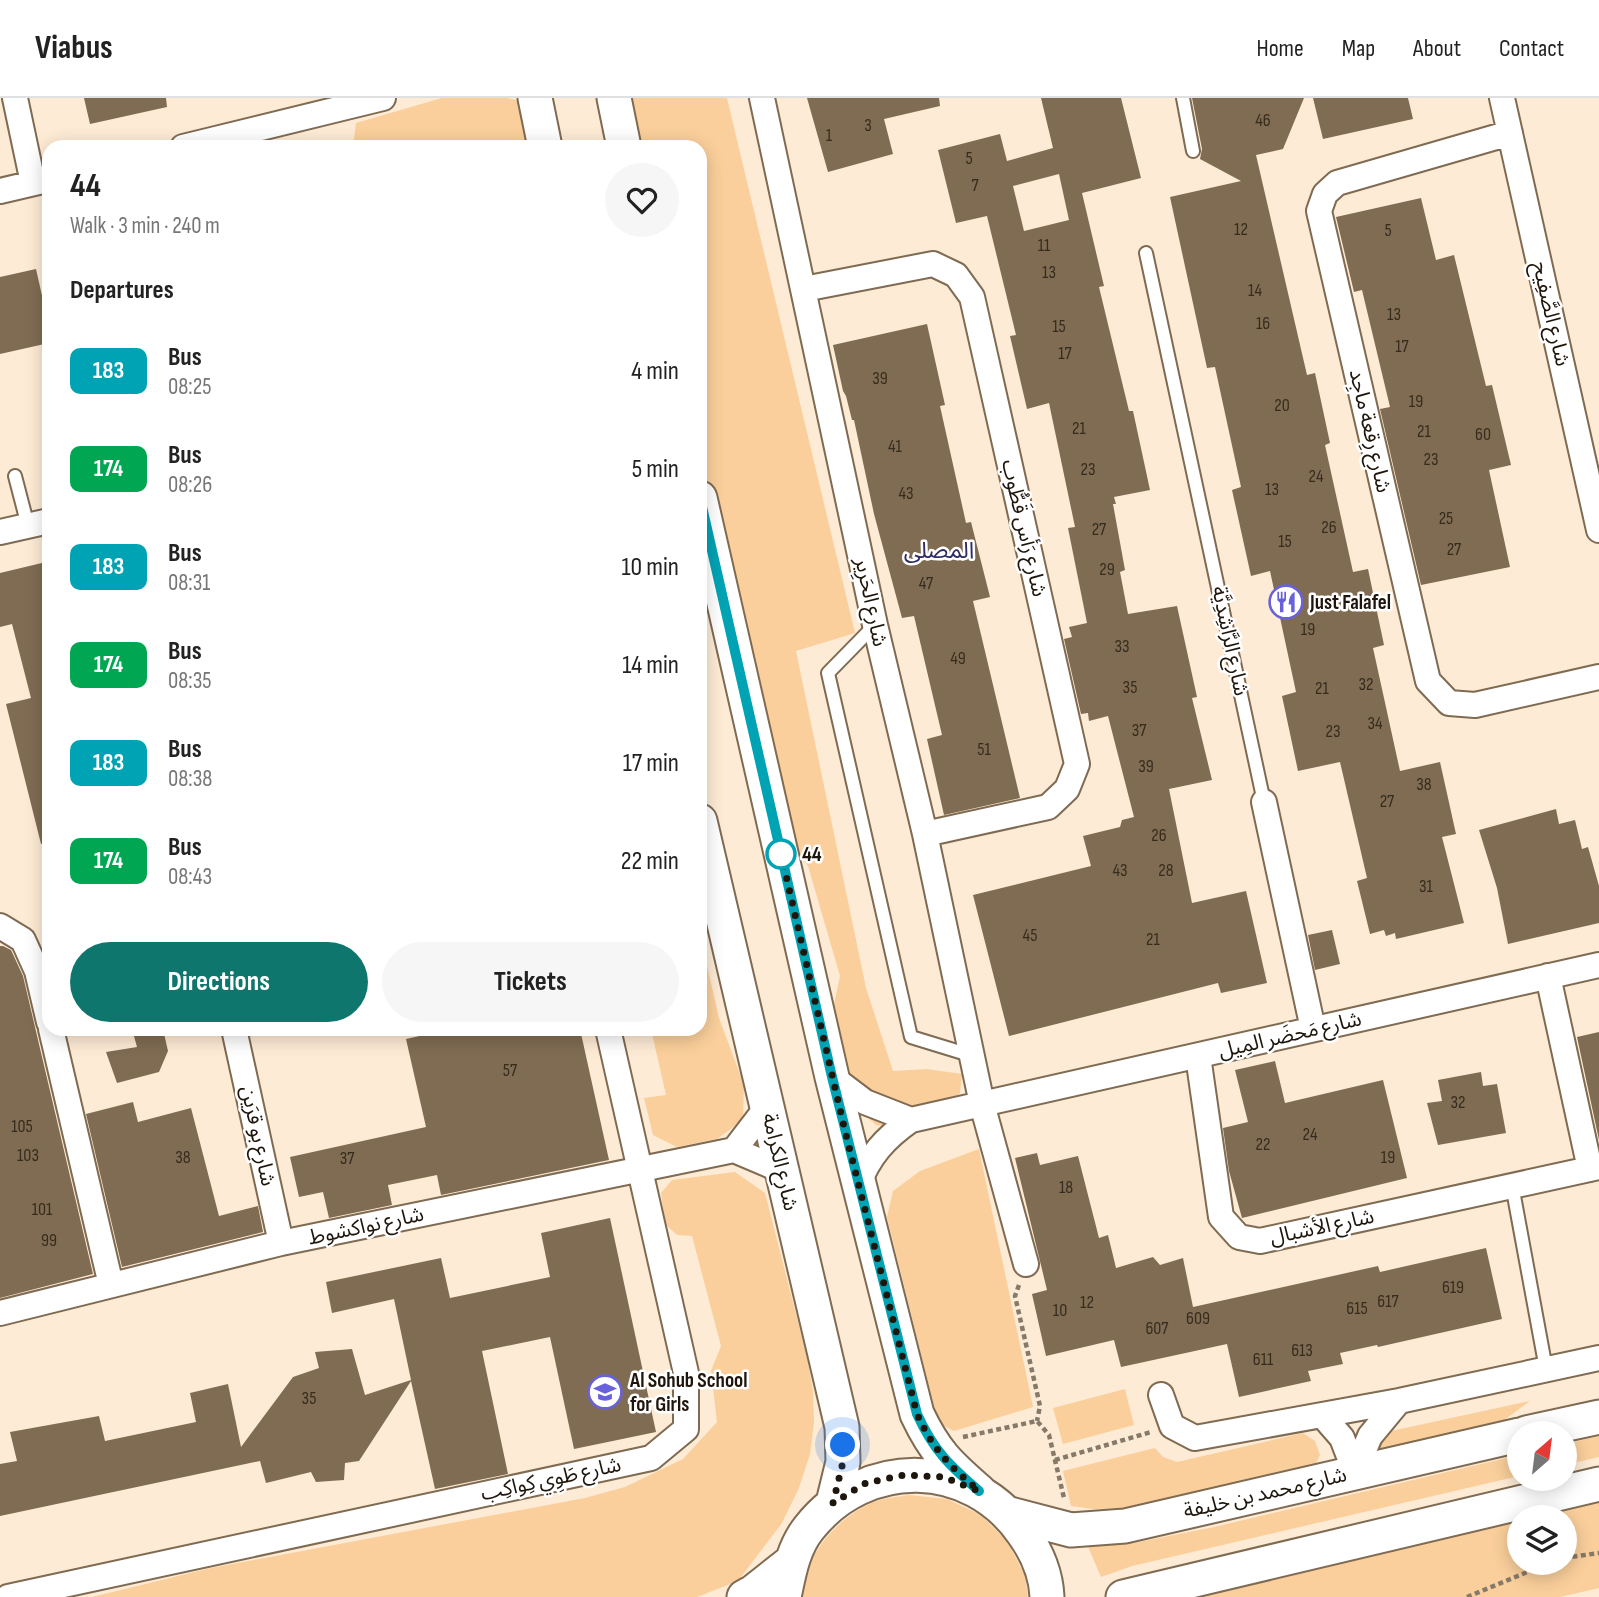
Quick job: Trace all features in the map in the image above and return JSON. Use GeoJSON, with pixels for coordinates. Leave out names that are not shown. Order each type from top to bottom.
{"type":"FeatureCollection","features":[{"type":"Feature","properties":{"kind":"main road"},"geometry":{"type":"LineString","coordinates":[[535,98],[544,140]]}},
{"type":"Feature","properties":{"kind":"main road"},"geometry":{"type":"LineString","coordinates":[[614,98],[623,140]]}},
{"type":"Feature","properties":{"kind":"main road"},"geometry":{"type":"LineString","coordinates":[[707,529],[832,1077],[917,1414],[931,1443],[950,1465],[1010,1514],[1035,1551],[1047,1597]]}},
{"type":"Feature","properties":{"kind":"main road","name":"شارع الكرامة"},"geometry":{"type":"LineString","coordinates":[[707,851],[842,1427],[843,1462],[833,1503]]}},
{"type":"Feature","properties":{"kind":"main road"},"geometry":{"type":"LineString","coordinates":[[1577,1422],[1599,1417]]}},
{"type":"Feature","properties":{"kind":"main road","name":"شارع محمد بن خليفة"},"geometry":{"type":"LineString","coordinates":[[1010,1514],[1071,1530],[1125,1526],[1507,1438]]}},
{"type":"Feature","properties":{"kind":"main road"},"geometry":{"type":"LineString","coordinates":[[784,1597],[791,1562],[808,1529],[833,1503],[866,1483],[904,1475],[943,1477],[979,1491]]}},
{"type":"Feature","properties":{"kind":"main road"},"geometry":{"type":"LineString","coordinates":[[1123,1597],[1599,1484]]}},
{"type":"Feature","properties":{"kind":"main road"},"geometry":{"type":"LineString","coordinates":[[744,1597],[791,1562]]}},
{"type":"Feature","properties":{"kind":"street"},"geometry":{"type":"LineString","coordinates":[[0,191],[41,181],[15,98]]}},
{"type":"Feature","properties":{"kind":"street"},"geometry":{"type":"LineString","coordinates":[[212,140],[383,98]]}},
{"type":"Feature","properties":{"kind":"street","name":"شارع الحَرِير"},"geometry":{"type":"LineString","coordinates":[[762,98],[875,625],[925,834],[982,1104]]}},
{"type":"Feature","properties":{"kind":"street","name":"شارع الصَّفِيح"},"geometry":{"type":"LineString","coordinates":[[1502,98],[1599,530]]}},
{"type":"Feature","properties":{"kind":"street","name":"شارع رِقعة ماجِد"},"geometry":{"type":"LineString","coordinates":[[1510,133],[1338,183],[1325,194],[1319,211],[1428,681],[1449,703],[1475,705],[1599,677]]}},
{"type":"Feature","properties":{"kind":"street","name":"شارع رَأس قَطُّوب"},"geometry":{"type":"LineString","coordinates":[[804,289],[933,264],[956,275],[972,297],[1077,764],[1067,789],[1048,807],[925,834]]}},
{"type":"Feature","properties":{"kind":"street"},"geometry":{"type":"LineString","coordinates":[[0,532],[38,524]]}},
{"type":"Feature","properties":{"kind":"street","name":"شارع الرَّاشِدِيَّة"},"geometry":{"type":"LineString","coordinates":[[1265,802],[1313,1029]]}},
{"type":"Feature","properties":{"kind":"street"},"geometry":{"type":"LineString","coordinates":[[0,926],[23,940],[37,971],[42,992]]}},
{"type":"Feature","properties":{"kind":"street","name":"شارع مَحضَر المِيل"},"geometry":{"type":"LineString","coordinates":[[858,1185],[867,1163],[879,1146],[911,1120],[1599,965]]}},
{"type":"Feature","properties":{"kind":"street","name":"شارع الأشبال"},"geometry":{"type":"LineString","coordinates":[[1198,1056],[1221,1217],[1239,1237],[1260,1241],[1594,1168],[1548,976]]}},
{"type":"Feature","properties":{"kind":"street"},"geometry":{"type":"LineString","coordinates":[[53,1036],[111,1285]]}},
{"type":"Feature","properties":{"kind":"street","name":"شارع بو قرَين"},"geometry":{"type":"LineString","coordinates":[[236,1036],[281,1243]]}},
{"type":"Feature","properties":{"kind":"street","name":"شارع طَوِي كِواكِب"},"geometry":{"type":"LineString","coordinates":[[8,1597],[650,1458],[686,1429],[686,1373],[609,1036]]}},
{"type":"Feature","properties":{"kind":"street"},"geometry":{"type":"LineString","coordinates":[[832,1077],[865,1102],[911,1120]]}},
{"type":"Feature","properties":{"kind":"street"},"geometry":{"type":"LineString","coordinates":[[982,1104],[1026,1264]]}},
{"type":"Feature","properties":{"kind":"street"},"geometry":{"type":"LineString","coordinates":[[767,1107],[734,1150],[781,1170]]}},
{"type":"Feature","properties":{"kind":"street","name":"شارع نواكشوط"},"geometry":{"type":"LineString","coordinates":[[0,1313],[281,1243],[734,1150]]}},
{"type":"Feature","properties":{"kind":"street"},"geometry":{"type":"LineString","coordinates":[[1161,1395],[1172,1426],[1195,1438],[1399,1401],[1599,1357]]}},
{"type":"Feature","properties":{"kind":"street"},"geometry":{"type":"LineString","coordinates":[[1355,1472],[1370,1436],[1399,1401]]}},
{"type":"Feature","properties":{"kind":"street"},"geometry":{"type":"LineString","coordinates":[[1322,1415],[1342,1438],[1355,1472]]}},
{"type":"Feature","properties":{"kind":"lane"},"geometry":{"type":"LineString","coordinates":[[1183,98],[1193,151]]}},
{"type":"Feature","properties":{"kind":"lane","name":"شارع الرَّاشِدِيَّة"},"geometry":{"type":"LineString","coordinates":[[1146,253],[1265,802]]}},
{"type":"Feature","properties":{"kind":"lane"},"geometry":{"type":"LineString","coordinates":[[15,476],[38,524]]}},
{"type":"Feature","properties":{"kind":"lane"},"geometry":{"type":"LineString","coordinates":[[875,625],[828,673],[831,687],[911,1037],[973,1056]]}},
{"type":"Feature","properties":{"kind":"lane"},"geometry":{"type":"LineString","coordinates":[[1512,1185],[1546,1369]]}},
{"type":"Feature","properties":{"kind":"path"},"geometry":{"type":"LineString","coordinates":[[1026,1264],[1015,1296],[1040,1406],[1037,1421]]}},
{"type":"Feature","properties":{"kind":"path"},"geometry":{"type":"LineString","coordinates":[[963,1437],[1037,1421]]}},
{"type":"Feature","properties":{"kind":"path"},"geometry":{"type":"LineString","coordinates":[[1037,1421],[1049,1435],[1066,1506]]}},
{"type":"Feature","properties":{"kind":"path"},"geometry":{"type":"LineString","coordinates":[[1055,1460],[1172,1426]]}},
{"type":"Feature","properties":{"kind":"path"},"geometry":{"type":"LineString","coordinates":[[1577,1556],[1599,1553]]}},
{"type":"Feature","properties":{"kind":"path"},"geometry":{"type":"LineString","coordinates":[[1467,1597],[1520,1575]]}},
{"type":"Feature","properties":{"kind":"shaded area"},"geometry":{"type":"Polygon","coordinates":[[[442,98],[507,98],[517,100],[529,140],[354,140],[356,123],[442,98]]]}},
{"type":"Feature","properties":{"kind":"shaded area"},"geometry":{"type":"Polygon","coordinates":[[[625,98],[727,98],[855,633],[796,651],[866,988],[893,1071],[927,1069],[962,1074],[960,1093],[946,1116],[900,1129],[876,1125],[856,1106],[831,1019],[840,976],[808,866],[781,834],[707,486],[707,140],[634,140],[625,98]]]}},
{"type":"Feature","properties":{"kind":"shaded area"},"geometry":{"type":"Polygon","coordinates":[[[707,966],[719,1018],[744,1085],[743,1120],[717,1139],[677,1147],[653,1135],[644,1098],[666,1095],[653,1036],[707,1036],[707,966]]]}},
{"type":"Feature","properties":{"kind":"shaded area"},"geometry":{"type":"Polygon","coordinates":[[[979,1149],[1033,1407],[954,1431],[938,1423],[887,1217],[893,1191],[920,1171],[979,1149]]]}},
{"type":"Feature","properties":{"kind":"shaded area"},"geometry":{"type":"Polygon","coordinates":[[[735,1172],[765,1193],[807,1357],[813,1391],[814,1422],[810,1454],[799,1488],[782,1523],[738,1581],[697,1597],[92,1597],[211,1568],[585,1498],[625,1487],[683,1459],[717,1422],[711,1371],[721,1346],[692,1236],[677,1235],[665,1224],[661,1193],[672,1180],[735,1172]]]}},
{"type":"Feature","properties":{"kind":"shaded area"},"geometry":{"type":"Polygon","coordinates":[[[1125,1389],[1134,1425],[1063,1444],[1053,1408],[1125,1389]]]}},
{"type":"Feature","properties":{"kind":"shaded area"},"geometry":{"type":"Polygon","coordinates":[[[1530,1401],[1500,1423],[1372,1453],[1382,1433],[1530,1401]]]}},
{"type":"Feature","properties":{"kind":"shaded area"},"geometry":{"type":"Polygon","coordinates":[[[1303,1433],[1315,1441],[1320,1455],[1314,1467],[1126,1508],[1093,1509],[1071,1506],[1063,1471],[1155,1448],[1163,1457],[1177,1462],[1303,1433]]]}},
{"type":"Feature","properties":{"kind":"shaded area"},"geometry":{"type":"Polygon","coordinates":[[[1599,1436],[1599,1457],[1577,1462],[1577,1441],[1599,1436]]]}},
{"type":"Feature","properties":{"kind":"shaded area"},"geometry":{"type":"Polygon","coordinates":[[[1507,1458],[1507,1479],[1132,1566],[1101,1577],[1086,1542],[1134,1543],[1214,1527],[1507,1458]]]}},
{"type":"Feature","properties":{"kind":"shaded area"},"geometry":{"type":"Polygon","coordinates":[[[909,1495],[947,1499],[981,1515],[1008,1542],[1025,1576],[1028,1597],[802,1597],[808,1568],[834,1529],[871,1503],[909,1495]]]}},
{"type":"Feature","properties":{"kind":"shaded area"},"geometry":{"type":"Polygon","coordinates":[[[1599,1501],[1599,1588],[1560,1597],[1200,1597],[1507,1523],[1507,1575],[1577,1575],[1577,1506],[1599,1501]]]}},
{"type":"Feature","properties":{"kind":"building"},"geometry":{"type":"Polygon","coordinates":[[[84,98],[166,98],[167,107],[90,124],[84,98]]]}},
{"type":"Feature","properties":{"kind":"building"},"geometry":{"type":"Polygon","coordinates":[[[807,98],[939,98],[940,106],[884,119],[893,154],[828,172],[807,98]]]}},
{"type":"Feature","properties":{"kind":"building"},"geometry":{"type":"Polygon","coordinates":[[[1041,98],[1121,98],[1141,178],[1082,193],[1104,286],[1099,287],[1129,411],[1133,411],[1150,490],[1114,497],[1125,570],[1120,572],[1128,614],[1177,606],[1197,697],[1192,698],[1212,780],[1169,789],[1192,903],[1246,891],[1267,983],[1221,993],[1218,983],[1009,1036],[973,895],[1091,866],[1083,836],[1120,827],[1122,820],[1134,817],[1108,716],[1089,721],[1088,713],[1081,714],[1064,639],[1072,637],[1069,627],[1087,623],[1068,528],[1075,527],[1049,403],[1027,409],[1010,336],[1016,335],[987,216],[956,223],[938,150],[1000,134],[1007,161],[1053,148],[1041,98]],[[1059,174],[1013,186],[1024,231],[1069,220],[1059,174]]]}},
{"type":"Feature","properties":{"kind":"building"},"geometry":{"type":"Polygon","coordinates":[[[1192,98],[1304,98],[1283,149],[1256,155],[1307,375],[1315,373],[1330,443],[1325,445],[1353,572],[1368,569],[1384,645],[1373,648],[1400,771],[1440,762],[1456,834],[1442,837],[1464,923],[1396,939],[1395,933],[1386,936],[1384,930],[1370,934],[1357,881],[1367,878],[1340,762],[1298,771],[1282,696],[1296,692],[1270,571],[1251,576],[1232,490],[1241,487],[1215,367],[1207,368],[1170,197],[1241,181],[1200,159],[1202,149],[1192,98]]]}},
{"type":"Feature","properties":{"kind":"building"},"geometry":{"type":"Polygon","coordinates":[[[1313,98],[1408,98],[1413,119],[1323,139],[1313,98]]]}},
{"type":"Feature","properties":{"kind":"building"},"geometry":{"type":"Polygon","coordinates":[[[1421,198],[1436,260],[1454,255],[1486,386],[1492,385],[1511,465],[1489,470],[1510,567],[1421,585],[1380,409],[1390,407],[1362,290],[1354,292],[1336,217],[1421,198]]]}},
{"type":"Feature","properties":{"kind":"building"},"geometry":{"type":"Polygon","coordinates":[[[36,269],[42,296],[42,345],[0,354],[0,277],[36,269]]]}},
{"type":"Feature","properties":{"kind":"building"},"geometry":{"type":"Polygon","coordinates":[[[927,324],[945,405],[940,406],[966,523],[971,522],[990,597],[973,601],[1020,798],[944,815],[927,739],[942,735],[914,616],[902,618],[833,345],[927,324]]]}},
{"type":"Feature","properties":{"kind":"building"},"geometry":{"type":"Polygon","coordinates":[[[42,563],[42,844],[6,704],[31,698],[12,624],[0,627],[0,573],[42,563]]]}},
{"type":"Feature","properties":{"kind":"building"},"geometry":{"type":"Polygon","coordinates":[[[1556,809],[1559,824],[1575,820],[1582,849],[1588,847],[1599,886],[1599,923],[1508,944],[1497,888],[1479,830],[1556,809]]]}},
{"type":"Feature","properties":{"kind":"building"},"geometry":{"type":"Polygon","coordinates":[[[1332,930],[1340,964],[1315,970],[1308,935],[1332,930]]]}},
{"type":"Feature","properties":{"kind":"building"},"geometry":{"type":"Polygon","coordinates":[[[0,946],[11,950],[23,976],[93,1274],[0,1298],[0,946]]]}},
{"type":"Feature","properties":{"kind":"building"},"geometry":{"type":"Polygon","coordinates":[[[1599,1032],[1599,1140],[1577,1037],[1599,1032]]]}},
{"type":"Feature","properties":{"kind":"building"},"geometry":{"type":"Polygon","coordinates":[[[134,1036],[165,1036],[168,1051],[159,1072],[117,1083],[106,1052],[137,1047],[134,1036]]]}},
{"type":"Feature","properties":{"kind":"building"},"geometry":{"type":"Polygon","coordinates":[[[420,1036],[582,1036],[609,1160],[441,1195],[437,1175],[388,1185],[392,1205],[329,1218],[323,1192],[299,1197],[290,1157],[426,1127],[406,1039],[420,1036]]]}},
{"type":"Feature","properties":{"kind":"building"},"geometry":{"type":"Polygon","coordinates":[[[1275,1061],[1285,1103],[1383,1080],[1407,1178],[1242,1218],[1229,1171],[1223,1128],[1248,1122],[1235,1070],[1275,1061]]]}},
{"type":"Feature","properties":{"kind":"building"},"geometry":{"type":"Polygon","coordinates":[[[1481,1072],[1483,1086],[1497,1084],[1506,1133],[1438,1145],[1427,1103],[1442,1101],[1438,1080],[1481,1072]]]}},
{"type":"Feature","properties":{"kind":"building"},"geometry":{"type":"Polygon","coordinates":[[[133,1102],[138,1122],[191,1108],[219,1216],[258,1206],[263,1232],[122,1267],[86,1114],[133,1102]]]}},
{"type":"Feature","properties":{"kind":"building"},"geometry":{"type":"Polygon","coordinates":[[[1037,1153],[1040,1165],[1078,1156],[1099,1238],[1108,1235],[1116,1268],[1153,1257],[1160,1265],[1183,1258],[1193,1307],[1378,1266],[1380,1272],[1486,1248],[1502,1319],[1340,1353],[1343,1364],[1308,1371],[1311,1381],[1239,1397],[1227,1344],[1121,1367],[1114,1340],[1046,1356],[1032,1294],[1047,1290],[1015,1158],[1037,1153]]]}},
{"type":"Feature","properties":{"kind":"building"},"geometry":{"type":"Polygon","coordinates":[[[610,1218],[656,1432],[574,1449],[550,1337],[482,1351],[508,1474],[435,1489],[411,1381],[359,1461],[345,1463],[344,1480],[316,1482],[311,1472],[266,1483],[260,1461],[0,1516],[0,1464],[17,1461],[10,1432],[99,1416],[105,1441],[196,1422],[190,1393],[228,1384],[241,1447],[293,1377],[319,1368],[315,1352],[352,1349],[365,1395],[411,1380],[394,1299],[332,1313],[326,1282],[441,1258],[450,1298],[550,1277],[541,1233],[610,1218]]]}},
{"type":"Feature","properties":{"kind":"bus line","name":"183"},"geometry":{"type":"LineString","coordinates":[[707,529],[832,1077],[917,1414],[931,1443],[950,1465],[979,1491]]}},
{"type":"Feature","properties":{"kind":"place","name":"Just Falafel"},"geometry":{"type":"Point","coordinates":[1286,602]}},
{"type":"Feature","properties":{"kind":"place","name":"44"},"geometry":{"type":"Point","coordinates":[781,854]}},
{"type":"Feature","properties":{"kind":"place","name":"Al Sohub School for Girls"},"geometry":{"type":"Point","coordinates":[605,1392]}},
{"type":"Feature","properties":{"kind":"district","name":"المصلى"},"geometry":{"type":"Point","coordinates":[939,551]}},
{"type":"Feature","properties":{"kind":"route"},"geometry":{"type":"LineString","coordinates":[[781,854],[858,1185],[917,1414],[931,1443],[950,1465],[979,1491],[943,1477],[904,1475],[866,1483],[833,1503],[843,1462],[843,1445]]}}]}
